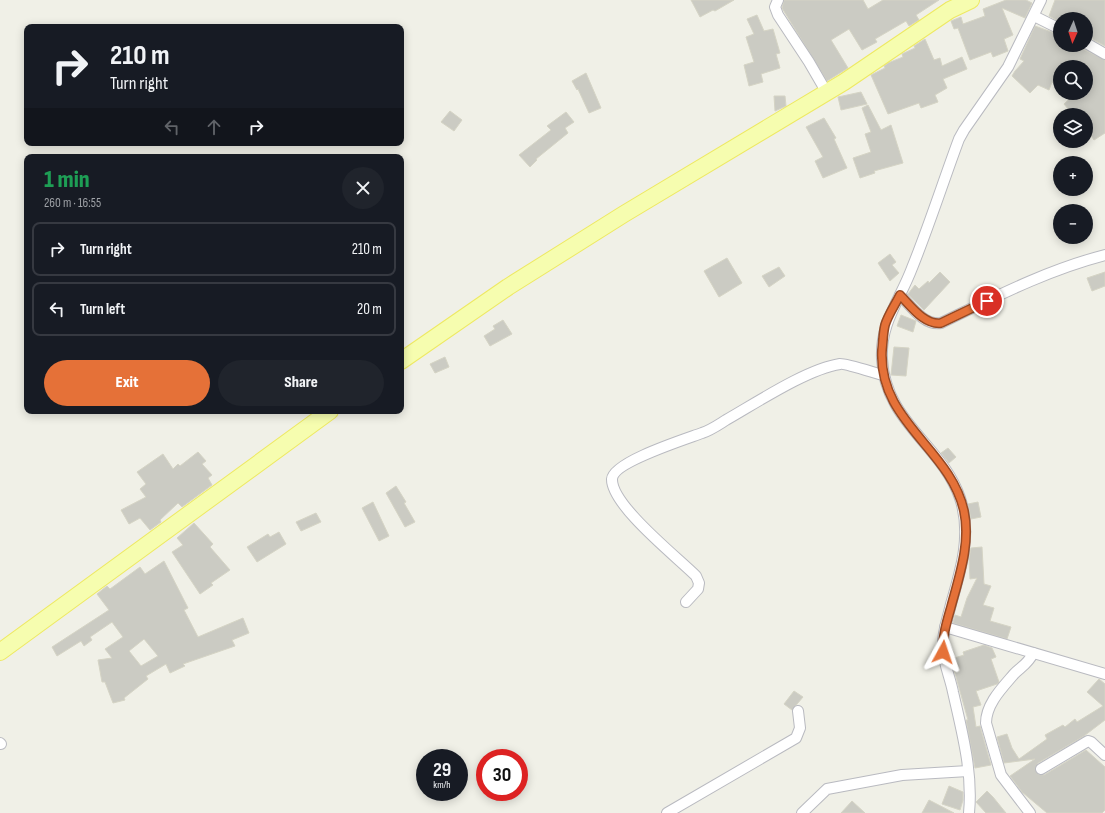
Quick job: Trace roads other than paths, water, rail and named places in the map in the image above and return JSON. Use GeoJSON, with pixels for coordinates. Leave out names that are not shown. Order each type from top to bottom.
{"type":"FeatureCollection","features":[{"type":"Feature","properties":{"kind":"main road"},"geometry":{"type":"LineString","coordinates":[[404,359],[514,283],[624,214],[827,93],[947,5],[971,0]]}},
{"type":"Feature","properties":{"kind":"main road"},"geometry":{"type":"LineString","coordinates":[[0,652],[326,414]]}},
{"type":"Feature","properties":{"kind":"street"},"geometry":{"type":"LineString","coordinates":[[778,0],[775,7],[778,15],[810,62],[827,93]]}},
{"type":"Feature","properties":{"kind":"street"},"geometry":{"type":"LineString","coordinates":[[969,813],[971,790],[969,774],[961,728],[943,652],[945,627],[964,554],[966,534],[964,512],[955,486],[944,469],[894,405],[886,388],[883,375],[882,358],[883,336],[885,325],[912,269],[964,130],[1008,67],[1041,0]]}},
{"type":"Feature","properties":{"kind":"street"},"geometry":{"type":"LineString","coordinates":[[1034,16],[1053,26]]}},
{"type":"Feature","properties":{"kind":"street"},"geometry":{"type":"LineString","coordinates":[[1093,47],[1105,54]]}},
{"type":"Feature","properties":{"kind":"street"},"geometry":{"type":"LineString","coordinates":[[900,295],[926,321],[941,323],[1052,271],[1075,262],[1105,255]]}},
{"type":"Feature","properties":{"kind":"street"},"geometry":{"type":"LineString","coordinates":[[686,602],[698,589],[699,583],[696,576],[642,526],[624,506],[614,486],[612,479],[614,473],[622,467],[665,446],[710,430],[809,374],[833,365],[844,363],[860,370],[883,375]]}},
{"type":"Feature","properties":{"kind":"street"},"geometry":{"type":"LineString","coordinates":[[945,627],[1105,674]]}},
{"type":"Feature","properties":{"kind":"street"},"geometry":{"type":"LineString","coordinates":[[1030,652],[1026,665],[1015,673],[996,697],[988,708],[986,716],[986,723],[1001,775],[1030,813]]}},
{"type":"Feature","properties":{"kind":"street"},"geometry":{"type":"LineString","coordinates":[[667,813],[796,738],[800,728],[798,711]]}},
{"type":"Feature","properties":{"kind":"street"},"geometry":{"type":"LineString","coordinates":[[1041,769],[1088,741],[1105,755]]}},
{"type":"Feature","properties":{"kind":"street"},"geometry":{"type":"LineString","coordinates":[[802,813],[827,790],[902,775],[969,774]]}}]}
